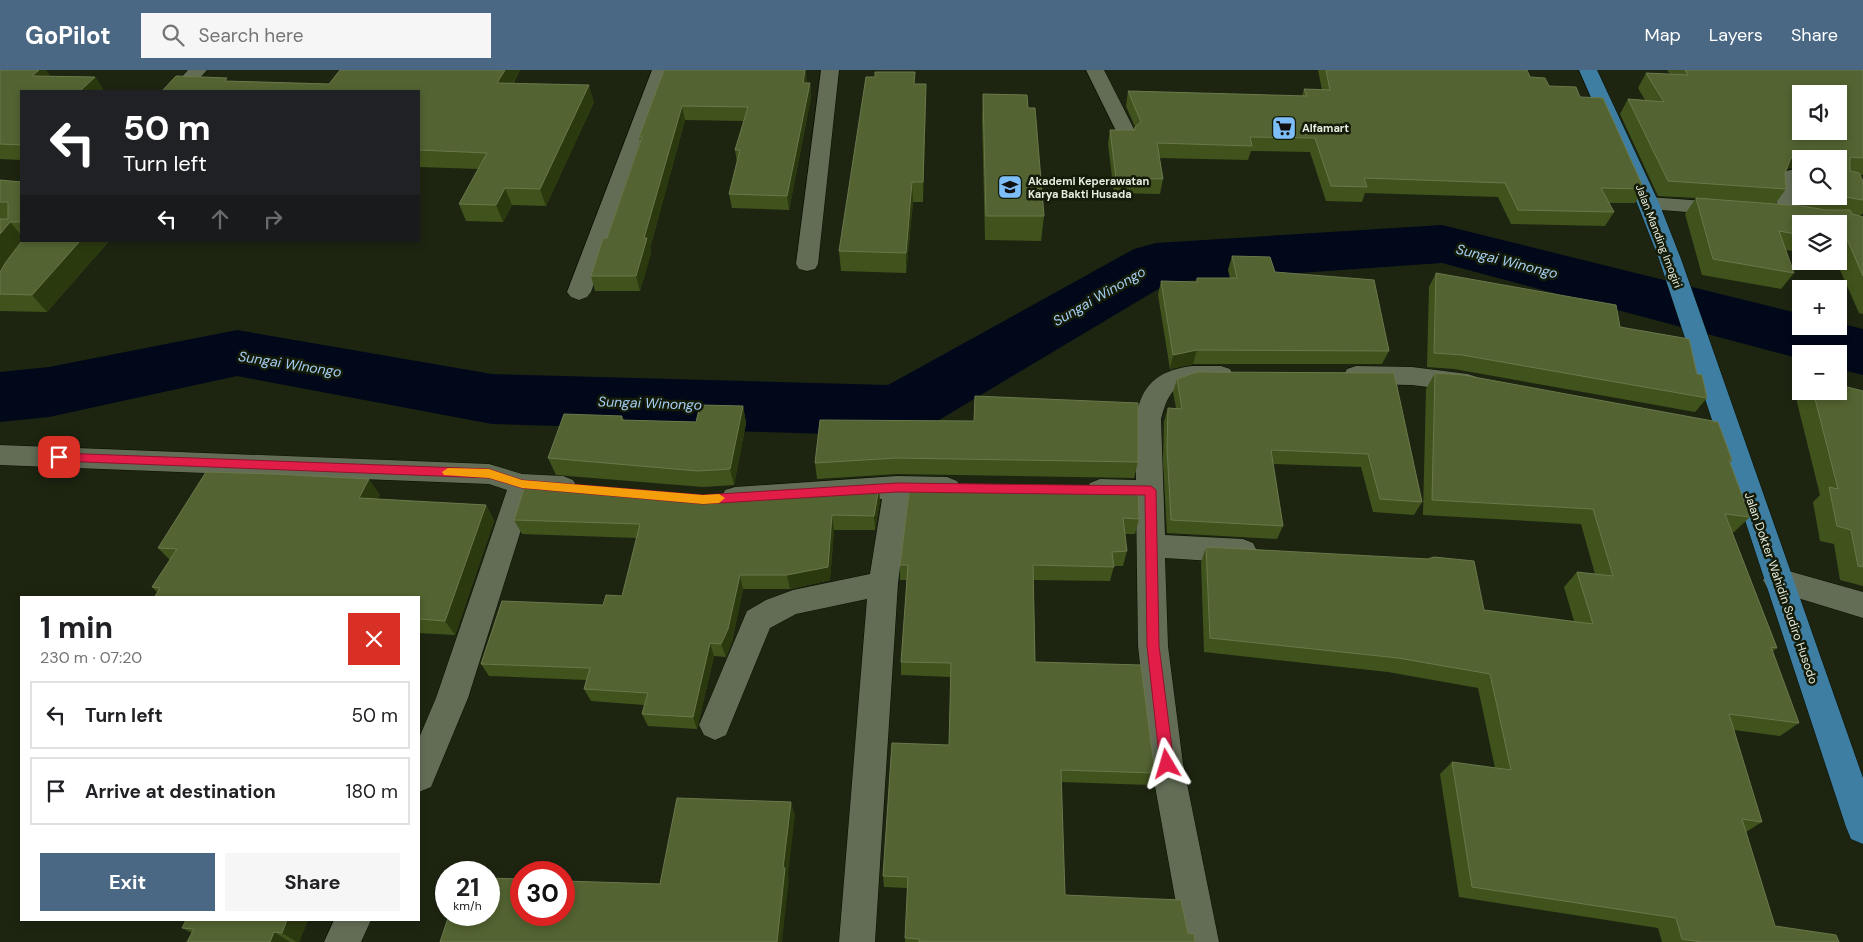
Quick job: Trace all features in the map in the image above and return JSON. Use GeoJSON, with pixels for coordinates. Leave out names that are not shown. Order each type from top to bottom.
{"type":"FeatureCollection","features":[{"type":"Feature","properties":{"kind":"main road","name":"Jalan Manding Imogiri"},"geometry":{"type":"LineString","coordinates":[[1588,70],[1648,203],[1670,259],[1699,349]]}},
{"type":"Feature","properties":{"kind":"main road","name":"Jalan Dokter Wahidin Sudiro Husodo"},"geometry":{"type":"LineString","coordinates":[[1699,349],[1863,827]]}},
{"type":"Feature","properties":{"kind":"street"},"geometry":{"type":"LineString","coordinates":[[179,90],[198,70]]}},
{"type":"Feature","properties":{"kind":"street"},"geometry":{"type":"LineString","coordinates":[[579,292],[661,70]]}},
{"type":"Feature","properties":{"kind":"street"},"geometry":{"type":"LineString","coordinates":[[807,264],[830,70]]}},
{"type":"Feature","properties":{"kind":"street"},"geometry":{"type":"LineString","coordinates":[[1095,70],[1127,135]]}},
{"type":"Feature","properties":{"kind":"street"},"geometry":{"type":"LineString","coordinates":[[1792,175],[1785,187],[1792,202]]}},
{"type":"Feature","properties":{"kind":"street"},"geometry":{"type":"LineString","coordinates":[[1648,203],[1798,214],[1794,205]]}},
{"type":"Feature","properties":{"kind":"street"},"geometry":{"type":"LineString","coordinates":[[1201,942],[1167,764],[1153,646],[1148,419],[1152,398],[1162,384],[1173,378],[1193,375],[1242,375]]}},
{"type":"Feature","properties":{"kind":"street"},"geometry":{"type":"LineString","coordinates":[[1338,375],[1412,376],[1454,380],[1493,387]]}},
{"type":"Feature","properties":{"kind":"street"},"geometry":{"type":"LineString","coordinates":[[1698,425],[1727,430]]}},
{"type":"Feature","properties":{"kind":"street"},"geometry":{"type":"LineString","coordinates":[[0,455],[489,474],[522,484],[588,489]]}},
{"type":"Feature","properties":{"kind":"street"},"geometry":{"type":"LineString","coordinates":[[420,774],[452,698],[522,484]]}},
{"type":"Feature","properties":{"kind":"street"},"geometry":{"type":"LineString","coordinates":[[713,499],[897,487],[975,488]]}},
{"type":"Feature","properties":{"kind":"street"},"geometry":{"type":"LineString","coordinates":[[857,942],[883,583],[897,487]]}},
{"type":"Feature","properties":{"kind":"street"},"geometry":{"type":"LineString","coordinates":[[1072,490],[1151,490]]}},
{"type":"Feature","properties":{"kind":"street"},"geometry":{"type":"LineString","coordinates":[[1152,546],[1270,552]]}},
{"type":"Feature","properties":{"kind":"street"},"geometry":{"type":"LineString","coordinates":[[1778,580],[1863,605]]}},
{"type":"Feature","properties":{"kind":"street"},"geometry":{"type":"LineString","coordinates":[[715,725],[758,620],[776,608],[793,602],[883,583]]}},
{"type":"Feature","properties":{"kind":"street"},"geometry":{"type":"LineString","coordinates":[[342,942],[352,921]]}},
{"type":"Feature","properties":{"kind":"building"},"geometry":{"type":"Polygon","coordinates":[[[0,70],[39,70],[32,76],[95,77],[81,90],[20,90],[20,145],[0,144],[0,70]]]}},
{"type":"Feature","properties":{"kind":"building"},"geometry":{"type":"Polygon","coordinates":[[[340,70],[505,70],[497,83],[589,85],[540,189],[505,188],[496,205],[459,204],[487,153],[420,150],[420,90],[163,90],[176,76],[227,78],[225,81],[329,84],[340,70]]]}},
{"type":"Feature","properties":{"kind":"building"},"geometry":{"type":"Polygon","coordinates":[[[664,70],[805,70],[803,83],[810,83],[787,196],[729,194],[740,150],[735,150],[748,107],[682,106],[644,238],[647,238],[636,276],[591,276],[603,238],[607,238],[642,137],[639,137],[664,70]]]}},
{"type":"Feature","properties":{"kind":"building"},"geometry":{"type":"Polygon","coordinates":[[[1326,70],[1527,70],[1530,77],[1545,78],[1549,86],[1576,87],[1580,97],[1603,98],[1644,189],[1601,188],[1614,212],[1518,210],[1505,183],[1364,178],[1367,187],[1331,186],[1315,138],[1250,137],[1252,146],[1157,143],[1163,179],[1116,178],[1110,130],[1135,130],[1135,127],[1141,122],[1128,91],[1307,96],[1304,89],[1330,90],[1326,70]]]}},
{"type":"Feature","properties":{"kind":"building"},"geometry":{"type":"Polygon","coordinates":[[[1685,70],[1863,70],[1863,158],[1850,157],[1850,171],[1859,173],[1863,181],[1863,200],[1847,197],[1847,150],[1792,150],[1792,158],[1785,173],[1786,189],[1668,181],[1628,99],[1664,102],[1646,73],[1688,75],[1685,70]]]}},
{"type":"Feature","properties":{"kind":"building"},"geometry":{"type":"Polygon","coordinates":[[[875,72],[915,72],[914,84],[926,84],[923,182],[912,182],[906,253],[839,251],[866,77],[875,77],[875,72]]]}},
{"type":"Feature","properties":{"kind":"building","name":"Akademi Keperawatan Karya Bakti Husada"},"geometry":{"type":"Polygon","coordinates":[[[983,94],[1027,95],[1028,108],[1035,108],[1044,216],[986,216],[983,94]]]}},
{"type":"Feature","properties":{"kind":"building"},"geometry":{"type":"Polygon","coordinates":[[[0,180],[20,182],[20,222],[10,222],[0,234],[0,219],[8,219],[8,202],[0,202],[0,180]]]}},
{"type":"Feature","properties":{"kind":"building"},"geometry":{"type":"Polygon","coordinates":[[[1696,198],[1801,206],[1826,210],[1850,210],[1852,214],[1863,217],[1863,276],[1847,241],[1847,215],[1792,215],[1792,233],[1779,231],[1794,273],[1713,259],[1696,198]]]}},
{"type":"Feature","properties":{"kind":"building"},"geometry":{"type":"Polygon","coordinates":[[[21,242],[79,242],[32,295],[0,294],[0,272],[21,242]]]}},
{"type":"Feature","properties":{"kind":"building"},"geometry":{"type":"Polygon","coordinates":[[[1232,256],[1270,257],[1275,272],[1374,280],[1389,351],[1197,350],[1173,355],[1161,281],[1197,282],[1197,278],[1237,278],[1232,256]]]}},
{"type":"Feature","properties":{"kind":"building"},"geometry":{"type":"Polygon","coordinates":[[[1436,273],[1616,305],[1620,327],[1689,339],[1697,374],[1702,375],[1707,398],[1462,355],[1434,353],[1436,273]]]}},
{"type":"Feature","properties":{"kind":"building"},"geometry":{"type":"Polygon","coordinates":[[[1197,372],[1394,373],[1422,502],[1380,499],[1368,454],[1271,450],[1283,526],[1171,520],[1167,448],[1168,408],[1182,409],[1177,379],[1197,372]]]}},
{"type":"Feature","properties":{"kind":"building"},"geometry":{"type":"Polygon","coordinates":[[[1435,373],[1463,375],[1718,422],[1732,460],[1729,460],[1750,517],[1725,514],[1777,648],[1771,647],[1799,723],[1729,714],[1762,822],[1742,819],[1775,926],[1836,935],[1839,942],[1701,942],[1682,939],[1676,918],[1472,887],[1452,762],[1511,770],[1490,674],[1398,658],[1210,638],[1206,547],[1428,559],[1434,557],[1474,561],[1484,610],[1593,624],[1577,572],[1613,576],[1593,509],[1432,500],[1435,373]]]}},
{"type":"Feature","properties":{"kind":"building"},"geometry":{"type":"Polygon","coordinates":[[[1847,387],[1863,391],[1863,567],[1858,566],[1851,530],[1837,526],[1829,487],[1838,489],[1815,400],[1847,400],[1847,387]]]}},
{"type":"Feature","properties":{"kind":"building"},"geometry":{"type":"Polygon","coordinates":[[[975,396],[1138,403],[1138,462],[896,458],[815,463],[820,420],[974,421],[975,396]]]}},
{"type":"Feature","properties":{"kind":"building"},"geometry":{"type":"Polygon","coordinates":[[[700,405],[743,406],[730,469],[698,471],[548,458],[564,414],[622,416],[621,420],[696,422],[700,405]]]}},
{"type":"Feature","properties":{"kind":"building"},"geometry":{"type":"Polygon","coordinates":[[[206,472],[369,479],[359,498],[486,505],[445,621],[420,619],[420,596],[155,596],[160,588],[152,587],[177,549],[158,548],[206,472]]]}},
{"type":"Feature","properties":{"kind":"building"},"geometry":{"type":"Polygon","coordinates":[[[526,482],[699,498],[755,495],[811,496],[812,491],[879,487],[874,516],[832,515],[828,567],[787,575],[740,575],[728,629],[721,644],[710,643],[693,717],[642,714],[648,693],[584,689],[590,668],[481,664],[502,601],[603,605],[606,595],[622,596],[640,524],[514,520],[526,482]]]}},
{"type":"Feature","properties":{"kind":"building"},"geometry":{"type":"Polygon","coordinates":[[[910,484],[1138,487],[1139,519],[1123,518],[1127,551],[1112,552],[1114,567],[1033,565],[1035,662],[1141,665],[1155,773],[1061,770],[1065,895],[1181,900],[1188,933],[1194,934],[1195,942],[919,942],[920,939],[905,938],[908,877],[883,876],[892,743],[949,745],[951,663],[901,662],[908,565],[900,565],[910,484]]]}},
{"type":"Feature","properties":{"kind":"building"},"geometry":{"type":"Polygon","coordinates":[[[677,798],[791,802],[777,942],[440,942],[445,926],[500,926],[500,878],[510,879],[510,926],[575,926],[575,881],[660,884],[677,798]]]}},
{"type":"Feature","properties":{"kind":"building"},"geometry":{"type":"Polygon","coordinates":[[[186,921],[287,921],[282,933],[274,932],[270,942],[187,942],[194,929],[182,928],[186,921]]]}},
{"type":"Feature","properties":{"kind":"waterway","name":"Sungai Winongo"},"geometry":{"type":"LineString","coordinates":[[0,397],[49,392],[237,353],[492,399],[899,411],[1156,263],[1442,244],[1863,352]]}},
{"type":"Feature","properties":{"kind":"slow traffic"},"geometry":{"type":"LineString","coordinates":[[448,472],[489,474],[522,484],[703,500],[719,498]]}},
{"type":"Feature","properties":{"kind":"place","name":"Alfamart"},"geometry":{"type":"Point","coordinates":[1284,128]}},
{"type":"Feature","properties":{"kind":"place","name":"Akademi Keperawatan Karya Bakti Husada"},"geometry":{"type":"Point","coordinates":[1010,187]}},
{"type":"Feature","properties":{"kind":"route"},"geometry":{"type":"LineString","coordinates":[[59,457],[489,474],[522,484],[703,500],[897,487],[1151,490],[1153,646],[1167,764]]}},
{"type":"Feature","properties":{"kind":"water label","name":"Sungai WInongo"},"geometry":{"type":"Point","coordinates":[290,364]}}]}
